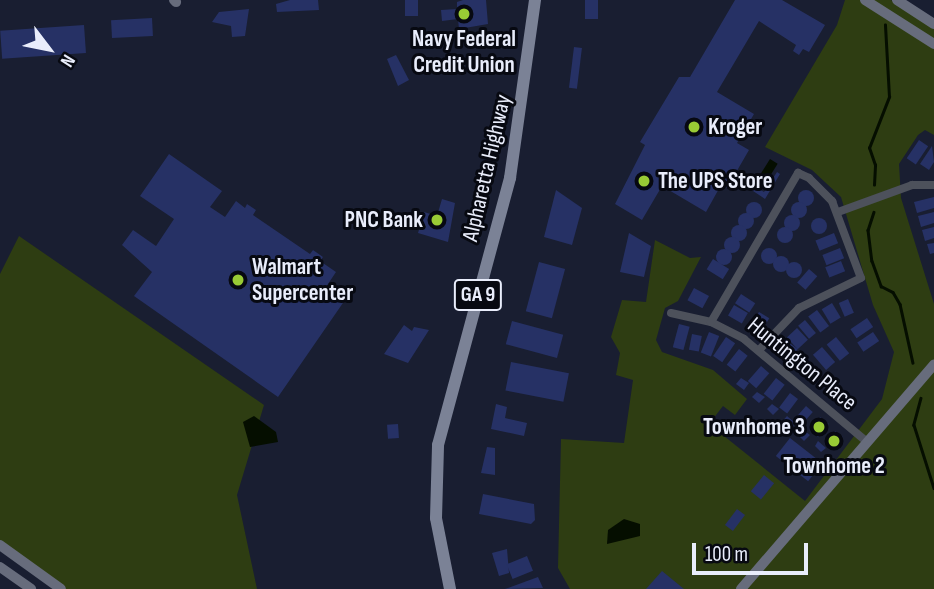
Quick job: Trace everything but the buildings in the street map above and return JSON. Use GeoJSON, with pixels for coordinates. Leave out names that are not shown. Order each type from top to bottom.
{"type":"FeatureCollection","features":[{"type":"Feature","properties":{"kind":"main road","name":"Alpharetta Highway"},"geometry":{"type":"LineString","coordinates":[[450,589],[436,518],[438,445],[510,178],[535,0]]}},
{"type":"Feature","properties":{"kind":"street"},"geometry":{"type":"LineString","coordinates":[[865,0],[934,44]]}},
{"type":"Feature","properties":{"kind":"street"},"geometry":{"type":"LineString","coordinates":[[897,0],[934,24]]}},
{"type":"Feature","properties":{"kind":"street"},"geometry":{"type":"LineString","coordinates":[[711,322],[798,173],[825,191],[838,212],[861,278],[799,308],[759,351]]}},
{"type":"Feature","properties":{"kind":"street"},"geometry":{"type":"LineString","coordinates":[[838,212],[912,185],[934,186]]}},
{"type":"Feature","properties":{"kind":"street","name":"Huntington Place"},"geometry":{"type":"LineString","coordinates":[[671,313],[711,322],[759,351],[865,440]]}},
{"type":"Feature","properties":{"kind":"street"},"geometry":{"type":"LineString","coordinates":[[741,589],[865,440],[934,366]]}},
{"type":"Feature","properties":{"kind":"street"},"geometry":{"type":"LineString","coordinates":[[0,545],[61,589]]}},
{"type":"Feature","properties":{"kind":"street"},"geometry":{"type":"LineString","coordinates":[[0,567],[31,589]]}},
{"type":"Feature","properties":{"kind":"green space"},"geometry":{"type":"Polygon","coordinates":[[[845,0],[891,0],[934,28],[934,135],[925,130],[918,135],[899,164],[901,198],[934,304],[934,589],[570,589],[558,568],[561,439],[624,443],[633,380],[616,375],[620,353],[611,337],[622,300],[646,302],[655,240],[690,258],[701,257],[678,301],[665,308],[656,340],[662,352],[713,370],[747,399],[735,415],[723,406],[709,424],[805,501],[882,399],[894,352],[873,305],[841,197],[812,170],[765,147],[837,25],[845,0]]]}},
{"type":"Feature","properties":{"kind":"green space"},"geometry":{"type":"Polygon","coordinates":[[[19,236],[264,405],[237,495],[257,589],[65,589],[0,541],[0,274],[19,236]]]}},
{"type":"Feature","properties":{"kind":"shaded area"},"geometry":{"type":"Polygon","coordinates":[[[770,159],[778,164],[764,185],[757,180],[770,159]]]}},
{"type":"Feature","properties":{"kind":"shaded area"},"geometry":{"type":"Polygon","coordinates":[[[254,416],[276,432],[278,442],[250,447],[243,422],[254,416]]]}},
{"type":"Feature","properties":{"kind":"shaded area"},"geometry":{"type":"Polygon","coordinates":[[[624,519],[640,524],[640,536],[607,544],[608,530],[624,519]]]}},
{"type":"Feature","properties":{"kind":"waterway"},"geometry":{"type":"LineString","coordinates":[[874,185],[875,165],[869,148],[889,97],[885,25]]}},
{"type":"Feature","properties":{"kind":"waterway"},"geometry":{"type":"LineString","coordinates":[[874,212],[868,230],[872,261],[881,286],[893,292],[900,304],[913,363]]}},
{"type":"Feature","properties":{"kind":"waterway"},"geometry":{"type":"LineString","coordinates":[[921,398],[914,425],[934,488]]}},
{"type":"Feature","properties":{"kind":"place","name":"Navy Federal Credit Union"},"geometry":{"type":"Point","coordinates":[464,14]}},
{"type":"Feature","properties":{"kind":"place","name":"Kroger"},"geometry":{"type":"Point","coordinates":[694,127]}},
{"type":"Feature","properties":{"kind":"place","name":"The UPS Store"},"geometry":{"type":"Point","coordinates":[644,181]}},
{"type":"Feature","properties":{"kind":"place","name":"PNC Bank"},"geometry":{"type":"Point","coordinates":[437,220]}},
{"type":"Feature","properties":{"kind":"place","name":"Walmart Supercenter"},"geometry":{"type":"Point","coordinates":[238,280]}},
{"type":"Feature","properties":{"kind":"place","name":"Townhome 3"},"geometry":{"type":"Point","coordinates":[819,427]}},
{"type":"Feature","properties":{"kind":"place","name":"Townhome 2"},"geometry":{"type":"Point","coordinates":[834,441]}}]}
